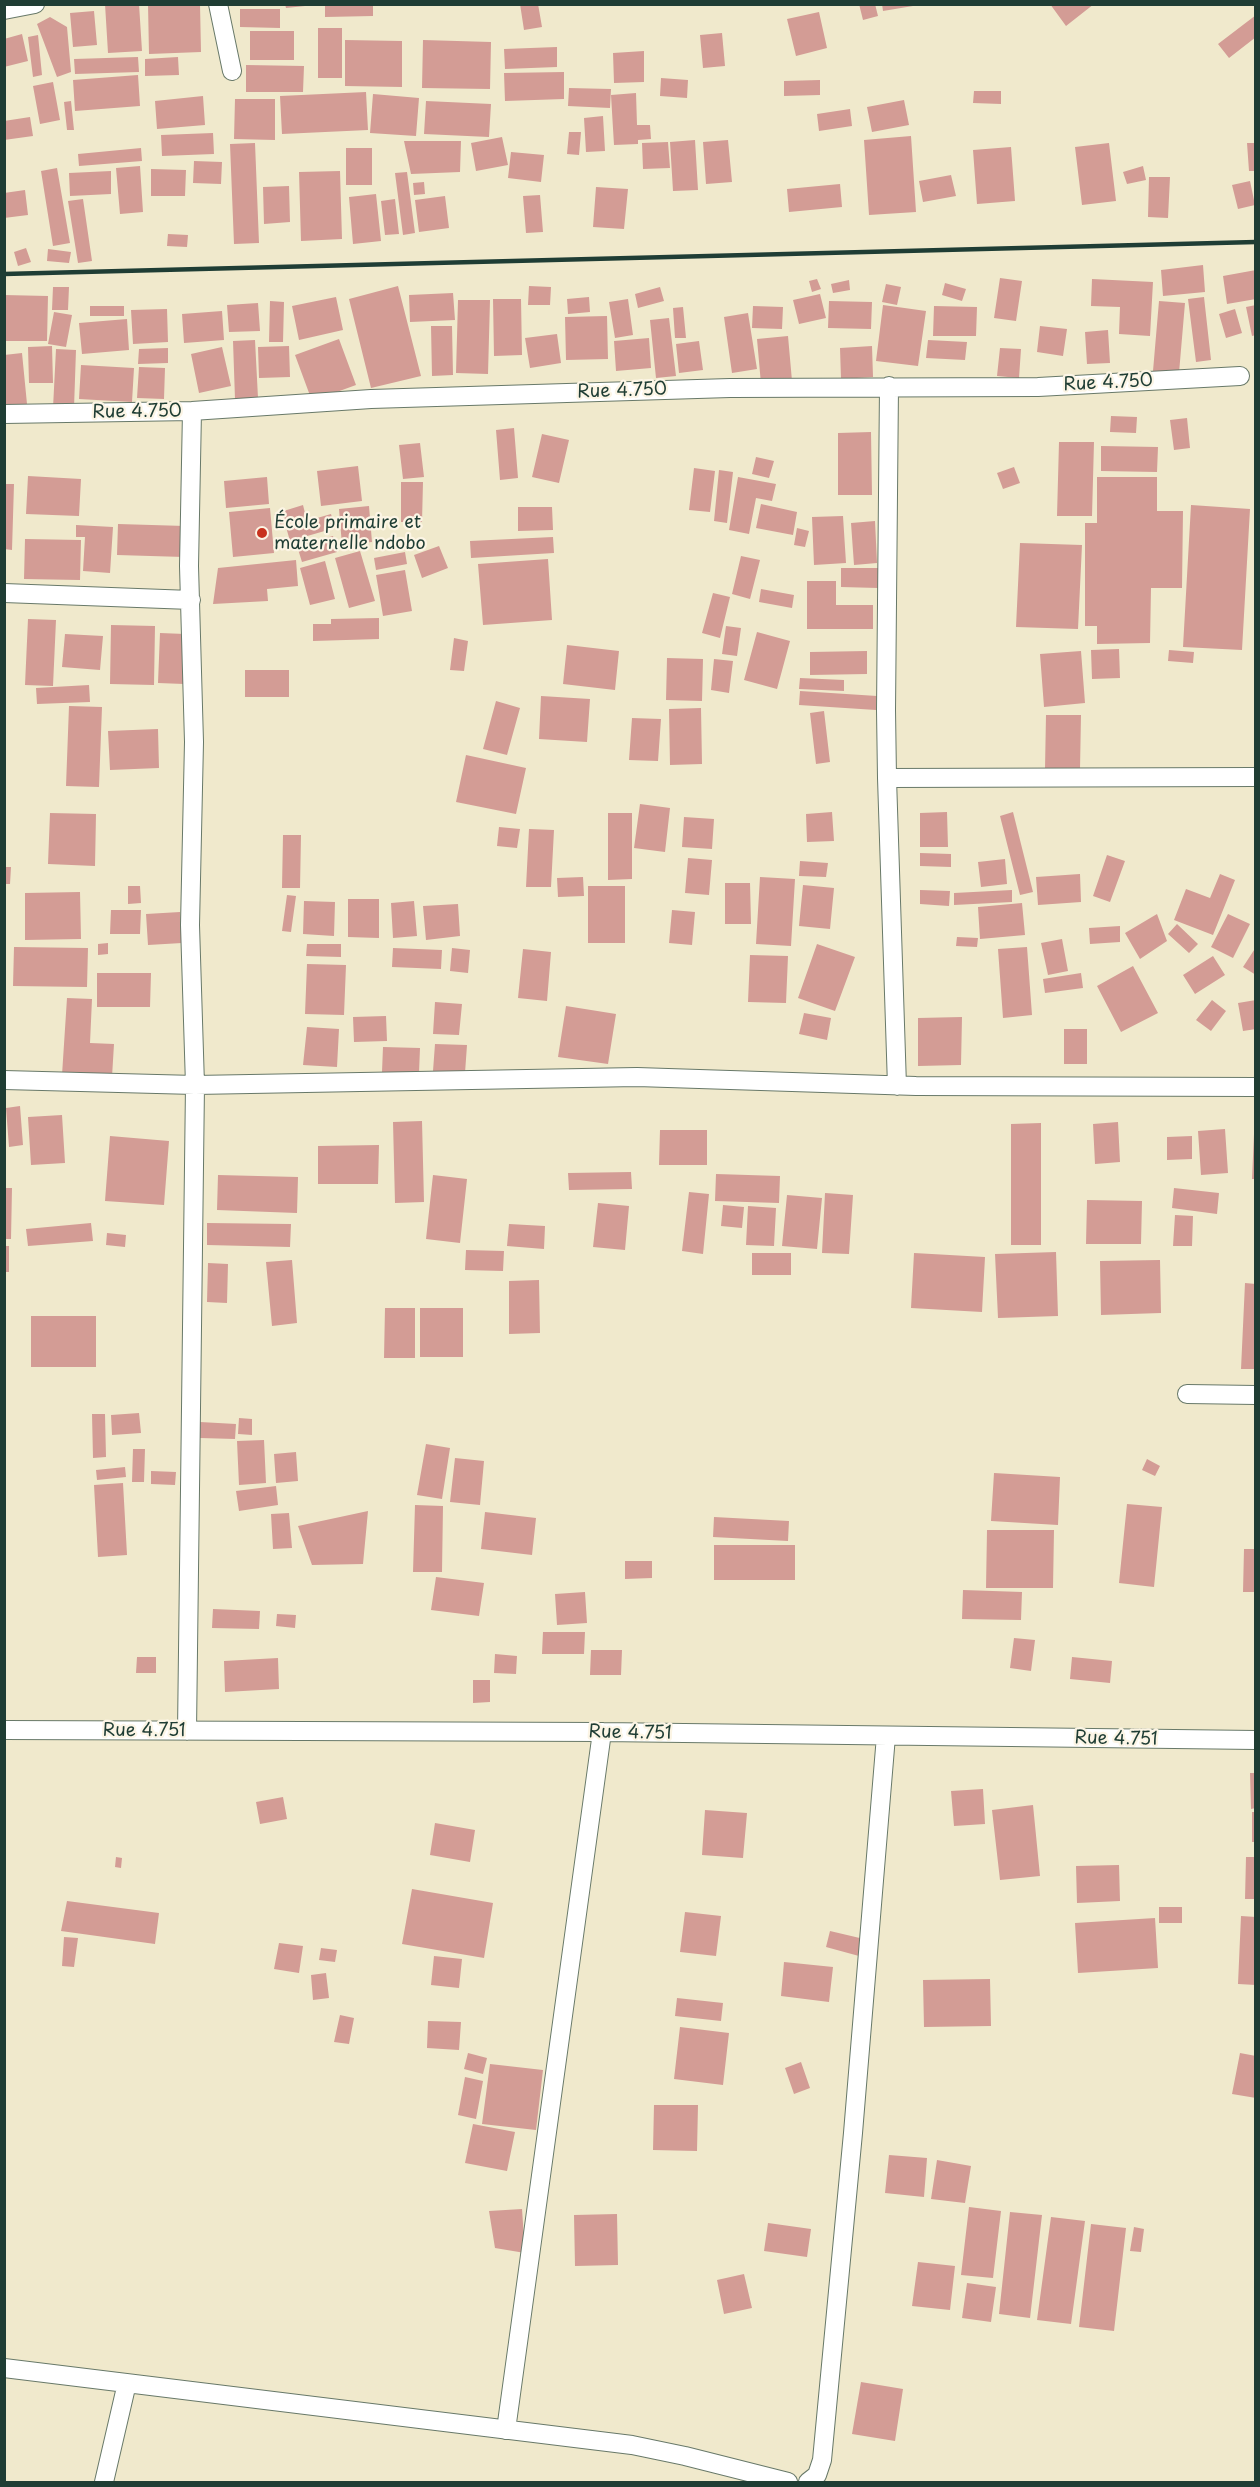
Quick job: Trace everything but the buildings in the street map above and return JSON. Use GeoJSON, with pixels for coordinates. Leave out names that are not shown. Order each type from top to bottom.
{"type":"FeatureCollection","features":[{"type":"Feature","properties":{"kind":"street"},"geometry":{"type":"LineString","coordinates":[[4,10],[35,4]]}},
{"type":"Feature","properties":{"kind":"street"},"geometry":{"type":"LineString","coordinates":[[218,4],[232,71]]}},
{"type":"Feature","properties":{"kind":"street","name":"Rue 4.750"},"geometry":{"type":"LineString","coordinates":[[4,414],[192,411],[371,399],[741,387],[1038,387],[1240,376]]}},
{"type":"Feature","properties":{"kind":"street"},"geometry":{"type":"LineString","coordinates":[[889,386],[886,710],[897,1086]]}},
{"type":"Feature","properties":{"kind":"street"},"geometry":{"type":"LineString","coordinates":[[187,1731],[195,1085],[190,925],[194,742],[189,566],[192,411]]}},
{"type":"Feature","properties":{"kind":"street"},"geometry":{"type":"LineString","coordinates":[[4,593],[191,600]]}},
{"type":"Feature","properties":{"kind":"street"},"geometry":{"type":"LineString","coordinates":[[887,778],[1256,777]]}},
{"type":"Feature","properties":{"kind":"street"},"geometry":{"type":"LineString","coordinates":[[4,1080],[195,1085],[637,1077],[897,1086],[1256,1087]]}},
{"type":"Feature","properties":{"kind":"street"},"geometry":{"type":"LineString","coordinates":[[1187,1394],[1256,1395]]}},
{"type":"Feature","properties":{"kind":"street","name":"Rue 4.751"},"geometry":{"type":"LineString","coordinates":[[4,1730],[602,1732],[1256,1740]]}},
{"type":"Feature","properties":{"kind":"street"},"geometry":{"type":"LineString","coordinates":[[506,2430],[602,1732]]}},
{"type":"Feature","properties":{"kind":"street"},"geometry":{"type":"LineString","coordinates":[[808,2482],[817,2475],[822,2460],[853,2133],[886,1736]]}},
{"type":"Feature","properties":{"kind":"street"},"geometry":{"type":"LineString","coordinates":[[4,2368],[632,2445],[788,2482]]}},
{"type":"Feature","properties":{"kind":"street"},"geometry":{"type":"LineString","coordinates":[[104,2482],[127,2384]]}},
{"type":"Feature","properties":{"kind":"railway"},"geometry":{"type":"LineString","coordinates":[[4,274],[1256,242]]}},
{"type":"Feature","properties":{"kind":"place","name":"École primaire et maternelle ndobo"},"geometry":{"type":"Point","coordinates":[262,533]}}]}
